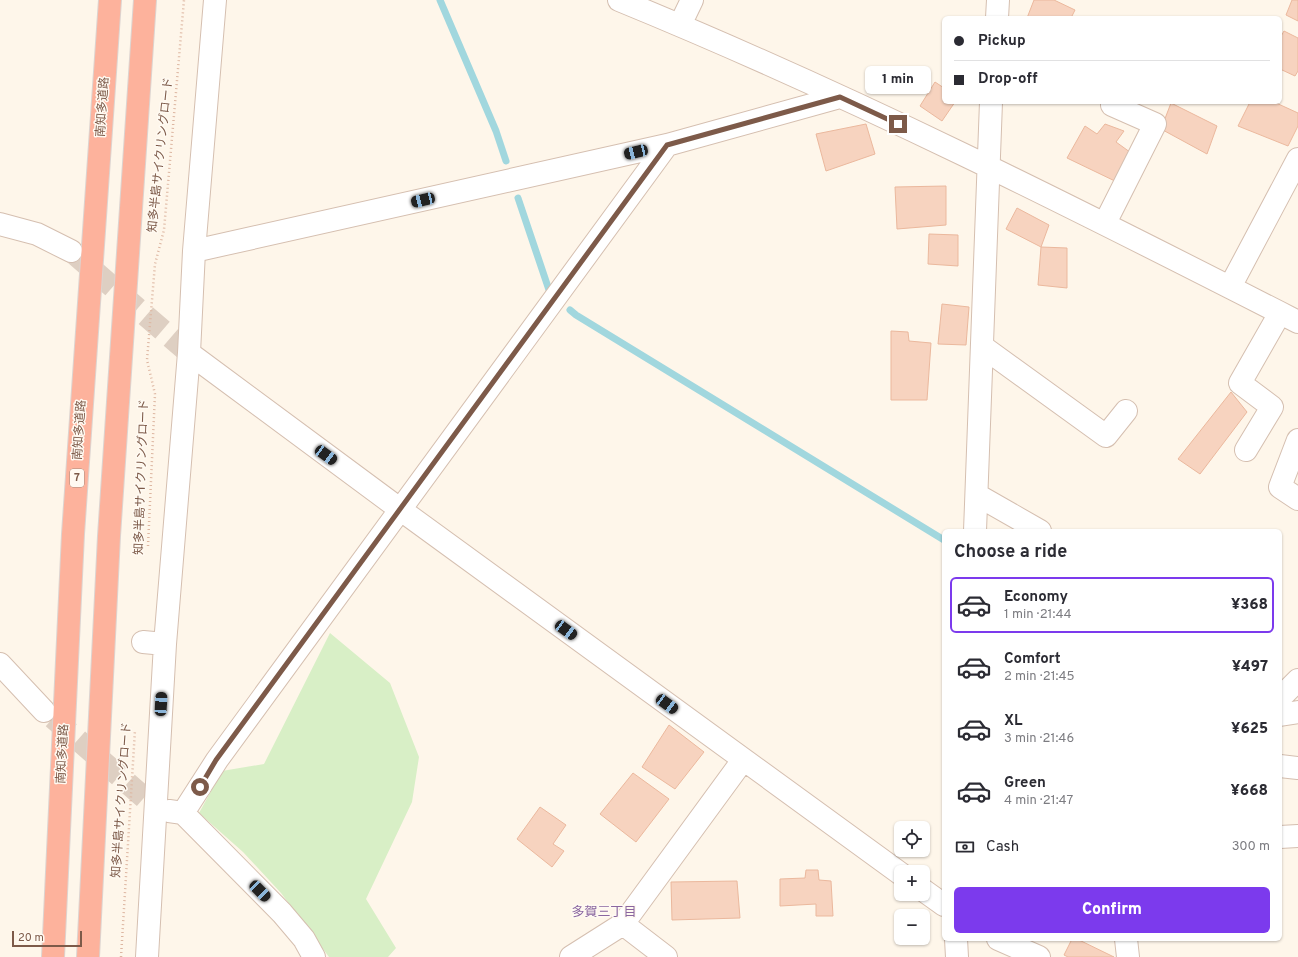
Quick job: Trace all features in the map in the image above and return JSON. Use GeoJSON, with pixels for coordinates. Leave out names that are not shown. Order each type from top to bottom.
{"type":"FeatureCollection","features":[{"type":"Feature","properties":{"kind":"highway","name":"南知多道路"},"geometry":{"type":"LineString","coordinates":[[53,957],[73,534],[110,0]]}},
{"type":"Feature","properties":{"kind":"highway"},"geometry":{"type":"LineString","coordinates":[[88,957],[109,536],[145,0]]}},
{"type":"Feature","properties":{"kind":"street"},"geometry":{"type":"LineString","coordinates":[[147,957],[165,644],[189,354],[194,251],[215,0]]}},
{"type":"Feature","properties":{"kind":"street"},"geometry":{"type":"LineString","coordinates":[[619,0],[680,25],[840,97],[1105,223],[1289,317],[1240,383],[1272,407],[1246,450]]}},
{"type":"Feature","properties":{"kind":"street"},"geometry":{"type":"LineString","coordinates":[[680,25],[692,0]]}},
{"type":"Feature","properties":{"kind":"street"},"geometry":{"type":"LineString","coordinates":[[997,16],[998,0]]}},
{"type":"Feature","properties":{"kind":"street"},"geometry":{"type":"LineString","coordinates":[[194,251],[667,145],[840,97]]}},
{"type":"Feature","properties":{"kind":"street"},"geometry":{"type":"LineString","coordinates":[[975,529],[991,104]]}},
{"type":"Feature","properties":{"kind":"street"},"geometry":{"type":"LineString","coordinates":[[1105,223],[1155,124],[1112,105]]}},
{"type":"Feature","properties":{"kind":"street"},"geometry":{"type":"LineString","coordinates":[[183,813],[216,760],[401,510],[667,145]]}},
{"type":"Feature","properties":{"kind":"street"},"geometry":{"type":"LineString","coordinates":[[1230,287],[1298,159]]}},
{"type":"Feature","properties":{"kind":"street"},"geometry":{"type":"LineString","coordinates":[[0,224],[37,234],[71,251]]}},
{"type":"Feature","properties":{"kind":"street"},"geometry":{"type":"LineString","coordinates":[[983,347],[1106,436],[1126,411]]}},
{"type":"Feature","properties":{"kind":"street"},"geometry":{"type":"LineString","coordinates":[[189,354],[894,869]]}},
{"type":"Feature","properties":{"kind":"street"},"geometry":{"type":"LineString","coordinates":[[1298,440],[1280,487],[1298,499]]}},
{"type":"Feature","properties":{"kind":"street"},"geometry":{"type":"LineString","coordinates":[[977,495],[1036,529]]}},
{"type":"Feature","properties":{"kind":"street"},"geometry":{"type":"LineString","coordinates":[[143,642],[165,644]]}},
{"type":"Feature","properties":{"kind":"street"},"geometry":{"type":"LineString","coordinates":[[0,664],[44,711]]}},
{"type":"Feature","properties":{"kind":"street"},"geometry":{"type":"LineString","coordinates":[[1282,696],[1298,680]]}},
{"type":"Feature","properties":{"kind":"street"},"geometry":{"type":"LineString","coordinates":[[1282,715],[1298,712]]}},
{"type":"Feature","properties":{"kind":"street"},"geometry":{"type":"LineString","coordinates":[[571,957],[623,924],[743,760]]}},
{"type":"Feature","properties":{"kind":"street"},"geometry":{"type":"LineString","coordinates":[[1282,766],[1298,768]]}},
{"type":"Feature","properties":{"kind":"street"},"geometry":{"type":"LineString","coordinates":[[156,808],[183,813],[282,913],[304,939],[314,957]]}},
{"type":"Feature","properties":{"kind":"street"},"geometry":{"type":"LineString","coordinates":[[1282,837],[1298,836]]}},
{"type":"Feature","properties":{"kind":"street"},"geometry":{"type":"LineString","coordinates":[[930,895],[942,904]]}},
{"type":"Feature","properties":{"kind":"street"},"geometry":{"type":"LineString","coordinates":[[623,924],[666,957]]}},
{"type":"Feature","properties":{"kind":"street"},"geometry":{"type":"LineString","coordinates":[[956,941],[957,957]]}},
{"type":"Feature","properties":{"kind":"street"},"geometry":{"type":"LineString","coordinates":[[1003,941],[1039,957]]}},
{"type":"Feature","properties":{"kind":"street"},"geometry":{"type":"LineString","coordinates":[[1126,941],[1128,957]]}},
{"type":"Feature","properties":{"kind":"path","name":"知多半島サイクリングロード"},"geometry":{"type":"LineString","coordinates":[[148,549],[155,394],[147,360],[155,264],[164,230],[184,0]]}},
{"type":"Feature","properties":{"kind":"path","name":"知多半島サイクリングロード"},"geometry":{"type":"LineString","coordinates":[[121,957],[133,742],[136,727]]}},
{"type":"Feature","properties":{"kind":"green space"},"geometry":{"type":"Polygon","coordinates":[[[330,633],[390,683],[419,757],[412,802],[366,899],[396,948],[388,957],[329,957],[281,893],[243,852],[199,813],[222,771],[264,764],[330,633]]]}},
{"type":"Feature","properties":{"kind":"building"},"geometry":{"type":"Polygon","coordinates":[[[1034,0],[1054,0],[1075,10],[1072,16],[1028,16],[1034,0]]]}},
{"type":"Feature","properties":{"kind":"building"},"geometry":{"type":"Polygon","coordinates":[[[1292,0],[1298,0],[1298,21],[1286,15],[1292,0]]]}},
{"type":"Feature","properties":{"kind":"building"},"geometry":{"type":"Polygon","coordinates":[[[1284,31],[1298,38],[1298,71],[1295,76],[1282,70],[1282,34],[1284,31]]]}},
{"type":"Feature","properties":{"kind":"building"},"geometry":{"type":"Polygon","coordinates":[[[935,82],[942,87],[942,104],[954,104],[942,121],[920,106],[935,82]]]}},
{"type":"Feature","properties":{"kind":"building"},"geometry":{"type":"Polygon","coordinates":[[[1171,104],[1217,126],[1207,154],[1161,129],[1171,104]]]}},
{"type":"Feature","properties":{"kind":"building"},"geometry":{"type":"Polygon","coordinates":[[[1249,104],[1278,104],[1298,113],[1298,126],[1288,146],[1238,126],[1249,104]]]}},
{"type":"Feature","properties":{"kind":"building"},"geometry":{"type":"Polygon","coordinates":[[[866,124],[875,154],[826,171],[816,134],[866,124]]]}},
{"type":"Feature","properties":{"kind":"building"},"geometry":{"type":"Polygon","coordinates":[[[1105,124],[1124,131],[1116,142],[1134,155],[1119,183],[1067,158],[1085,126],[1097,134],[1105,124]]]}},
{"type":"Feature","properties":{"kind":"building"},"geometry":{"type":"Polygon","coordinates":[[[946,186],[946,225],[897,229],[895,187],[946,186]]]}},
{"type":"Feature","properties":{"kind":"building"},"geometry":{"type":"Polygon","coordinates":[[[1017,208],[1049,225],[1041,247],[1006,229],[1017,208]]]}},
{"type":"Feature","properties":{"kind":"building"},"geometry":{"type":"Polygon","coordinates":[[[929,234],[958,235],[958,266],[928,264],[929,234]]]}},
{"type":"Feature","properties":{"kind":"building"},"geometry":{"type":"Polygon","coordinates":[[[1041,247],[1067,248],[1067,288],[1038,285],[1041,247]]]}},
{"type":"Feature","properties":{"kind":"building"},"geometry":{"type":"Polygon","coordinates":[[[942,304],[969,307],[966,345],[938,344],[942,304]]]}},
{"type":"Feature","properties":{"kind":"building"},"geometry":{"type":"Polygon","coordinates":[[[891,331],[908,332],[909,341],[931,343],[927,400],[891,400],[891,331]]]}},
{"type":"Feature","properties":{"kind":"building"},"geometry":{"type":"Polygon","coordinates":[[[1231,392],[1247,412],[1200,474],[1178,459],[1231,392]]]}},
{"type":"Feature","properties":{"kind":"building"},"geometry":{"type":"Polygon","coordinates":[[[669,725],[704,752],[675,789],[642,767],[669,725]]]}},
{"type":"Feature","properties":{"kind":"building"},"geometry":{"type":"Polygon","coordinates":[[[633,773],[669,799],[636,842],[600,814],[633,773]]]}},
{"type":"Feature","properties":{"kind":"building"},"geometry":{"type":"Polygon","coordinates":[[[540,807],[566,825],[553,844],[564,851],[552,867],[517,839],[540,807]]]}},
{"type":"Feature","properties":{"kind":"building"},"geometry":{"type":"Polygon","coordinates":[[[806,870],[818,870],[819,880],[831,881],[833,916],[816,916],[816,904],[780,906],[780,879],[805,878],[806,870]]]}},
{"type":"Feature","properties":{"kind":"building"},"geometry":{"type":"Polygon","coordinates":[[[737,881],[740,918],[672,920],[671,882],[737,881]]]}},
{"type":"Feature","properties":{"kind":"building"},"geometry":{"type":"Polygon","coordinates":[[[1071,941],[1081,941],[1114,957],[1068,957],[1064,955],[1071,941]]]}},
{"type":"Feature","properties":{"kind":"waterway"},"geometry":{"type":"LineString","coordinates":[[440,0],[496,131],[506,161]]}},
{"type":"Feature","properties":{"kind":"waterway"},"geometry":{"type":"LineString","coordinates":[[518,198],[549,290]]}},
{"type":"Feature","properties":{"kind":"waterway"},"geometry":{"type":"LineString","coordinates":[[570,310],[942,539]]}},
{"type":"Feature","properties":{"kind":"tunnel"},"geometry":{"type":"LineString","coordinates":[[71,251],[189,353]]}},
{"type":"Feature","properties":{"kind":"tunnel"},"geometry":{"type":"LineString","coordinates":[[53,718],[156,808]]}},
{"type":"Feature","properties":{"kind":"district","name":"多賀三丁目"},"geometry":{"type":"Point","coordinates":[604,913]}},
{"type":"Feature","properties":{"kind":"route"},"geometry":{"type":"LineString","coordinates":[[200,787],[216,760],[667,145],[840,97],[898,124]]}}]}
